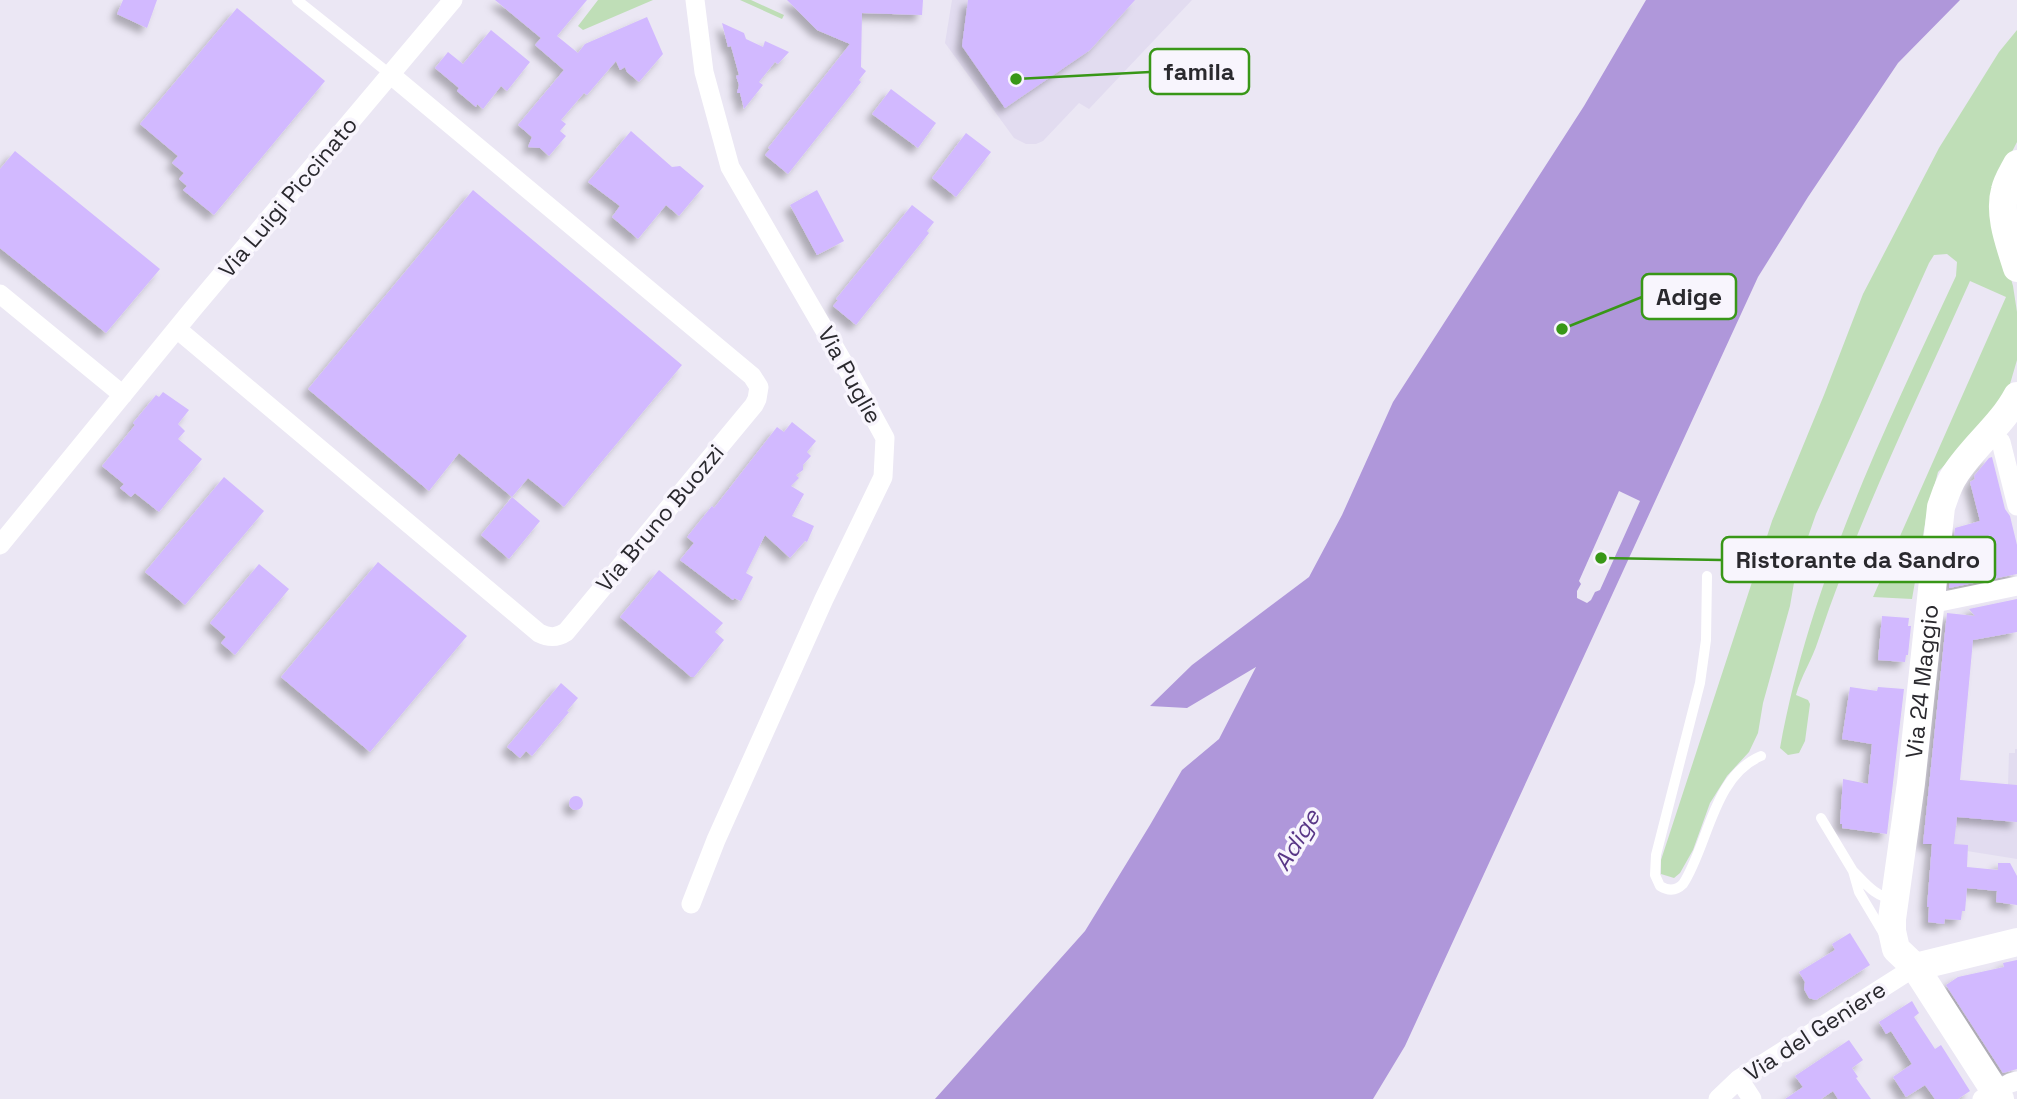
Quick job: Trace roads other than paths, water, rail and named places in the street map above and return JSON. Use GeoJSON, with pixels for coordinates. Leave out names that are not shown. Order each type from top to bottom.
{"type":"FeatureCollection","features":[{"type":"Feature","properties":{"kind":"street","name":"Via Luigi Piccinato"},"geometry":{"type":"LineString","coordinates":[[0,545],[453,0]]}},
{"type":"Feature","properties":{"kind":"street","name":"Via Puglie"},"geometry":{"type":"LineString","coordinates":[[691,904],[721,827],[824,599],[883,477],[885,438],[730,167],[704,72],[695,0]]}},
{"type":"Feature","properties":{"kind":"street","name":"Via Bruno Buozzi"},"geometry":{"type":"LineString","coordinates":[[177,329],[539,633],[556,637],[566,632],[754,405],[759,387],[752,376],[391,75]]}},
{"type":"Feature","properties":{"kind":"street"},"geometry":{"type":"LineString","coordinates":[[2017,164],[2005,190],[2003,202],[2008,237],[2017,268]]}},
{"type":"Feature","properties":{"kind":"street"},"geometry":{"type":"LineString","coordinates":[[0,294],[123,395]]}},
{"type":"Feature","properties":{"kind":"street","name":"Via 24 Maggio"},"geometry":{"type":"LineString","coordinates":[[1906,958],[1892,930],[1894,898],[1911,783],[1941,507],[1960,467],[2007,414],[2017,396]]}},
{"type":"Feature","properties":{"kind":"street"},"geometry":{"type":"LineString","coordinates":[[1960,467],[1975,455],[2009,439],[2017,506]]}},
{"type":"Feature","properties":{"kind":"street"},"geometry":{"type":"LineString","coordinates":[[1930,604],[2017,586]]}},
{"type":"Feature","properties":{"kind":"street","name":"Via 24 Maggio"},"geometry":{"type":"LineString","coordinates":[[1906,958],[1911,783]]}},
{"type":"Feature","properties":{"kind":"street"},"geometry":{"type":"LineString","coordinates":[[1998,1093],[1906,958],[2017,942]]}},
{"type":"Feature","properties":{"kind":"street","name":"Via del Geniere"},"geometry":{"type":"LineString","coordinates":[[1718,1099],[1739,1079],[1906,958]]}},
{"type":"Feature","properties":{"kind":"street"},"geometry":{"type":"LineString","coordinates":[[1739,1079],[1752,1099]]}},
{"type":"Feature","properties":{"kind":"lane"},"geometry":{"type":"LineString","coordinates":[[298,0],[391,75]]}},
{"type":"Feature","properties":{"kind":"lane"},"geometry":{"type":"LineString","coordinates":[[1707,576],[1706,640],[1700,683],[1656,855],[1655,875],[1660,886],[1674,890],[1683,884],[1726,790],[1744,768],[1760,756]]}},
{"type":"Feature","properties":{"kind":"lane"},"geometry":{"type":"LineString","coordinates":[[1821,818],[1853,871],[1859,892],[1888,942],[1906,958]]}},
{"type":"Feature","properties":{"kind":"lane"},"geometry":{"type":"LineString","coordinates":[[1853,871],[1878,894],[1888,899],[1894,898]]}},
{"type":"Feature","properties":{"kind":"water"},"geometry":{"type":"Polygon","coordinates":[[[1646,0],[1960,0],[1898,63],[1758,277],[1405,1046],[1373,1099],[935,1099],[1085,931],[1182,770],[1219,739],[1256,667],[1187,708],[1150,706],[1192,665],[1309,577],[1342,515],[1393,402],[1584,106],[1646,0]]]}},
{"type":"Feature","properties":{"kind":"place","name":"famila"},"geometry":{"type":"Point","coordinates":[1016,79]}},
{"type":"Feature","properties":{"kind":"place","name":"Adige"},"geometry":{"type":"Point","coordinates":[1562,329]}},
{"type":"Feature","properties":{"kind":"place","name":"Ristorante da Sandro"},"geometry":{"type":"Point","coordinates":[1601,558]}}]}
